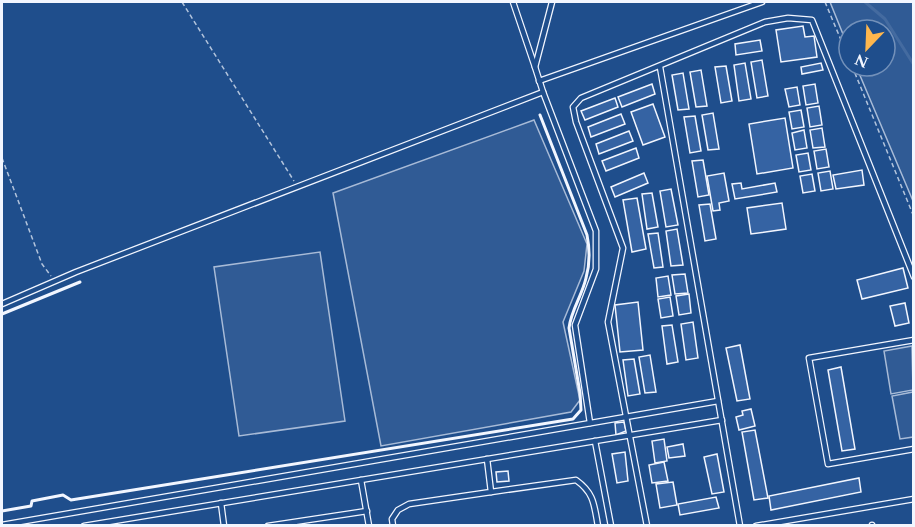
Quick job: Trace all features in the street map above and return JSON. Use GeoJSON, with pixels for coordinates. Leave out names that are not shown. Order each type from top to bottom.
{"type":"FeatureCollection","features":[{"type":"Feature","properties":{"kind":"lane"},"geometry":{"type":"LineString","coordinates":[[513,2],[539,81],[596,231],[596,269],[575,325],[590,423]]}},
{"type":"Feature","properties":{"kind":"lane"},"geometry":{"type":"LineString","coordinates":[[535,67],[552,2]]}},
{"type":"Feature","properties":{"kind":"lane"},"geometry":{"type":"LineString","coordinates":[[539,81],[762,2]]}},
{"type":"Feature","properties":{"kind":"lane"},"geometry":{"type":"LineString","coordinates":[[646,525],[608,322],[623,248],[576,122],[573,107],[581,98],[765,22],[788,18],[812,20],[914,277]]}},
{"type":"Feature","properties":{"kind":"lane"},"geometry":{"type":"LineString","coordinates":[[660,67],[740,525]]}},
{"type":"Feature","properties":{"kind":"lane"},"geometry":{"type":"LineString","coordinates":[[2,304],[55,281],[543,92]]}},
{"type":"Feature","properties":{"kind":"lane"},"geometry":{"type":"LineString","coordinates":[[914,340],[809,358],[828,464],[914,449]]}},
{"type":"Feature","properties":{"kind":"lane"},"geometry":{"type":"LineString","coordinates":[[2,525],[718,401]]}},
{"type":"Feature","properties":{"kind":"lane"},"geometry":{"type":"LineString","coordinates":[[84,525],[722,420]]}},
{"type":"Feature","properties":{"kind":"lane"},"geometry":{"type":"LineString","coordinates":[[595,441],[611,525]]}},
{"type":"Feature","properties":{"kind":"lane"},"geometry":{"type":"LineString","coordinates":[[487,459],[491,492]]}},
{"type":"Feature","properties":{"kind":"lane"},"geometry":{"type":"LineString","coordinates":[[361,480],[369,525]]}},
{"type":"Feature","properties":{"kind":"lane"},"geometry":{"type":"LineString","coordinates":[[393,525],[392,519],[398,510],[409,504],[576,480],[587,488],[594,501],[598,525]]}},
{"type":"Feature","properties":{"kind":"lane"},"geometry":{"type":"LineString","coordinates":[[756,525],[914,499]]}},
{"type":"Feature","properties":{"kind":"lane"},"geometry":{"type":"LineString","coordinates":[[221,503],[224,525]]}},
{"type":"Feature","properties":{"kind":"lane"},"geometry":{"type":"LineString","coordinates":[[268,525],[367,511]]}},
{"type":"Feature","properties":{"kind":"path"},"geometry":{"type":"LineString","coordinates":[[182,2],[298,187]]}},
{"type":"Feature","properties":{"kind":"path"},"geometry":{"type":"LineString","coordinates":[[825,2],[837,30]]}},
{"type":"Feature","properties":{"kind":"path"},"geometry":{"type":"LineString","coordinates":[[857,78],[914,217]]}},
{"type":"Feature","properties":{"kind":"path"},"geometry":{"type":"LineString","coordinates":[[2,158],[42,264],[55,281]]}},
{"type":"Feature","properties":{"kind":"shaded area"},"geometry":{"type":"Polygon","coordinates":[[[830,2],[913,2],[913,201],[861,78],[897,78],[897,18],[837,19],[830,2]]]}},
{"type":"Feature","properties":{"kind":"shaded area"},"geometry":{"type":"Polygon","coordinates":[[[534,120],[587,244],[584,271],[563,322],[580,400],[571,412],[381,446],[333,193],[534,120]]]}},
{"type":"Feature","properties":{"kind":"shaded area"},"geometry":{"type":"Polygon","coordinates":[[[320,252],[345,421],[239,436],[214,267],[320,252]]]}},
{"type":"Feature","properties":{"kind":"shaded area"},"geometry":{"type":"Polygon","coordinates":[[[912,346],[913,390],[891,394],[884,351],[912,346]]]}},
{"type":"Feature","properties":{"kind":"shaded area"},"geometry":{"type":"Polygon","coordinates":[[[913,392],[913,437],[900,439],[892,396],[913,392]]]}},
{"type":"Feature","properties":{"kind":"building"},"geometry":{"type":"Polygon","coordinates":[[[803,26],[805,37],[814,36],[817,57],[781,62],[776,30],[803,26]]]}},
{"type":"Feature","properties":{"kind":"building"},"geometry":{"type":"Polygon","coordinates":[[[760,40],[762,51],[736,55],[735,44],[760,40]]]}},
{"type":"Feature","properties":{"kind":"building"},"geometry":{"type":"Polygon","coordinates":[[[762,60],[768,96],[757,98],[751,62],[762,60]]]}},
{"type":"Feature","properties":{"kind":"building"},"geometry":{"type":"Polygon","coordinates":[[[745,63],[751,99],[739,101],[734,65],[745,63]]]}},
{"type":"Feature","properties":{"kind":"building"},"geometry":{"type":"Polygon","coordinates":[[[821,63],[823,70],[802,74],[801,67],[821,63]]]}},
{"type":"Feature","properties":{"kind":"building"},"geometry":{"type":"Polygon","coordinates":[[[726,66],[732,101],[721,103],[715,67],[726,66]]]}},
{"type":"Feature","properties":{"kind":"building"},"geometry":{"type":"Polygon","coordinates":[[[701,70],[707,106],[696,107],[690,72],[701,70]]]}},
{"type":"Feature","properties":{"kind":"building"},"geometry":{"type":"Polygon","coordinates":[[[683,73],[689,109],[678,110],[672,75],[683,73]]]}},
{"type":"Feature","properties":{"kind":"building"},"geometry":{"type":"Polygon","coordinates":[[[652,84],[655,94],[622,107],[618,97],[652,84]]]}},
{"type":"Feature","properties":{"kind":"building"},"geometry":{"type":"Polygon","coordinates":[[[815,84],[818,103],[806,105],[803,86],[815,84]]]}},
{"type":"Feature","properties":{"kind":"building"},"geometry":{"type":"Polygon","coordinates":[[[797,87],[800,105],[789,107],[785,89],[797,87]]]}},
{"type":"Feature","properties":{"kind":"building"},"geometry":{"type":"Polygon","coordinates":[[[615,98],[618,107],[585,120],[581,111],[615,98]]]}},
{"type":"Feature","properties":{"kind":"building"},"geometry":{"type":"Polygon","coordinates":[[[653,104],[665,137],[643,145],[631,112],[653,104]]]}},
{"type":"Feature","properties":{"kind":"building"},"geometry":{"type":"Polygon","coordinates":[[[819,106],[822,125],[810,127],[807,108],[819,106]]]}},
{"type":"Feature","properties":{"kind":"building"},"geometry":{"type":"Polygon","coordinates":[[[801,110],[804,127],[792,129],[789,112],[801,110]]]}},
{"type":"Feature","properties":{"kind":"building"},"geometry":{"type":"Polygon","coordinates":[[[713,113],[719,149],[708,150],[702,115],[713,113]]]}},
{"type":"Feature","properties":{"kind":"building"},"geometry":{"type":"Polygon","coordinates":[[[621,114],[625,124],[591,137],[588,127],[621,114]]]}},
{"type":"Feature","properties":{"kind":"building"},"geometry":{"type":"Polygon","coordinates":[[[695,116],[701,151],[690,153],[684,117],[695,116]]]}},
{"type":"Feature","properties":{"kind":"building"},"geometry":{"type":"Polygon","coordinates":[[[785,118],[793,168],[757,174],[749,124],[785,118]]]}},
{"type":"Feature","properties":{"kind":"building"},"geometry":{"type":"Polygon","coordinates":[[[822,128],[825,147],[813,148],[810,130],[822,128]]]}},
{"type":"Feature","properties":{"kind":"building"},"geometry":{"type":"Polygon","coordinates":[[[804,130],[807,148],[795,150],[792,133],[804,130]]]}},
{"type":"Feature","properties":{"kind":"building"},"geometry":{"type":"Polygon","coordinates":[[[629,131],[633,141],[599,154],[596,144],[629,131]]]}},
{"type":"Feature","properties":{"kind":"building"},"geometry":{"type":"Polygon","coordinates":[[[636,148],[639,158],[606,171],[602,161],[636,148]]]}},
{"type":"Feature","properties":{"kind":"building"},"geometry":{"type":"Polygon","coordinates":[[[826,149],[829,167],[817,169],[814,151],[826,149]]]}},
{"type":"Feature","properties":{"kind":"building"},"geometry":{"type":"Polygon","coordinates":[[[808,153],[811,170],[799,172],[796,155],[808,153]]]}},
{"type":"Feature","properties":{"kind":"building"},"geometry":{"type":"Polygon","coordinates":[[[703,160],[709,195],[698,197],[692,161],[703,160]]]}},
{"type":"Feature","properties":{"kind":"building"},"geometry":{"type":"Polygon","coordinates":[[[862,170],[864,185],[836,189],[833,175],[862,170]]]}},
{"type":"Feature","properties":{"kind":"building"},"geometry":{"type":"Polygon","coordinates":[[[830,171],[833,189],[821,191],[818,173],[830,171]]]}},
{"type":"Feature","properties":{"kind":"building"},"geometry":{"type":"Polygon","coordinates":[[[644,173],[648,183],[615,197],[611,187],[644,173]]]}},
{"type":"Feature","properties":{"kind":"building"},"geometry":{"type":"Polygon","coordinates":[[[724,173],[729,201],[719,203],[720,210],[713,211],[707,176],[724,173]]]}},
{"type":"Feature","properties":{"kind":"building"},"geometry":{"type":"Polygon","coordinates":[[[812,174],[815,191],[803,193],[800,176],[812,174]]]}},
{"type":"Feature","properties":{"kind":"building"},"geometry":{"type":"Polygon","coordinates":[[[741,183],[742,189],[775,183],[777,192],[735,199],[732,184],[741,183]]]}},
{"type":"Feature","properties":{"kind":"building"},"geometry":{"type":"Polygon","coordinates":[[[671,189],[678,225],[666,227],[660,191],[671,189]]]}},
{"type":"Feature","properties":{"kind":"building"},"geometry":{"type":"Polygon","coordinates":[[[652,193],[658,227],[647,229],[642,194],[652,193]]]}},
{"type":"Feature","properties":{"kind":"building"},"geometry":{"type":"Polygon","coordinates":[[[637,198],[646,249],[632,252],[623,200],[637,198]]]}},
{"type":"Feature","properties":{"kind":"building"},"geometry":{"type":"Polygon","coordinates":[[[782,203],[786,229],[751,234],[747,208],[782,203]]]}},
{"type":"Feature","properties":{"kind":"building"},"geometry":{"type":"Polygon","coordinates":[[[710,204],[716,239],[705,241],[699,205],[710,204]]]}},
{"type":"Feature","properties":{"kind":"building"},"geometry":{"type":"Polygon","coordinates":[[[677,229],[683,265],[671,266],[666,231],[677,229]]]}},
{"type":"Feature","properties":{"kind":"building"},"geometry":{"type":"Polygon","coordinates":[[[658,233],[663,267],[654,268],[648,234],[658,233]]]}},
{"type":"Feature","properties":{"kind":"building"},"geometry":{"type":"Polygon","coordinates":[[[903,268],[908,288],[862,299],[857,280],[903,268]]]}},
{"type":"Feature","properties":{"kind":"building"},"geometry":{"type":"Polygon","coordinates":[[[685,274],[688,293],[675,294],[672,275],[685,274]]]}},
{"type":"Feature","properties":{"kind":"building"},"geometry":{"type":"Polygon","coordinates":[[[668,276],[671,295],[658,297],[656,278],[668,276]]]}},
{"type":"Feature","properties":{"kind":"building"},"geometry":{"type":"Polygon","coordinates":[[[689,294],[691,313],[679,315],[676,296],[689,294]]]}},
{"type":"Feature","properties":{"kind":"building"},"geometry":{"type":"Polygon","coordinates":[[[670,297],[673,316],[661,318],[658,299],[670,297]]]}},
{"type":"Feature","properties":{"kind":"building"},"geometry":{"type":"Polygon","coordinates":[[[638,302],[643,350],[620,352],[615,305],[638,302]]]}},
{"type":"Feature","properties":{"kind":"building"},"geometry":{"type":"Polygon","coordinates":[[[905,303],[909,323],[895,326],[890,306],[905,303]]]}},
{"type":"Feature","properties":{"kind":"building"},"geometry":{"type":"Polygon","coordinates":[[[693,322],[698,358],[686,360],[681,324],[693,322]]]}},
{"type":"Feature","properties":{"kind":"building"},"geometry":{"type":"Polygon","coordinates":[[[672,325],[678,362],[667,364],[662,326],[672,325]]]}},
{"type":"Feature","properties":{"kind":"building"},"geometry":{"type":"Polygon","coordinates":[[[740,345],[750,399],[737,401],[726,348],[740,345]]]}},
{"type":"Feature","properties":{"kind":"building"},"geometry":{"type":"Polygon","coordinates":[[[650,355],[656,392],[645,393],[639,357],[650,355]]]}},
{"type":"Feature","properties":{"kind":"building"},"geometry":{"type":"Polygon","coordinates":[[[634,359],[640,394],[628,396],[623,360],[634,359]]]}},
{"type":"Feature","properties":{"kind":"building"},"geometry":{"type":"Polygon","coordinates":[[[841,367],[855,449],[842,451],[828,370],[841,367]]]}},
{"type":"Feature","properties":{"kind":"building"},"geometry":{"type":"Polygon","coordinates":[[[751,409],[755,426],[739,430],[736,417],[743,415],[742,411],[751,409]]]}},
{"type":"Feature","properties":{"kind":"building"},"geometry":{"type":"Polygon","coordinates":[[[624,422],[626,431],[616,435],[615,423],[624,422]]]}},
{"type":"Feature","properties":{"kind":"building"},"geometry":{"type":"Polygon","coordinates":[[[755,430],[768,498],[754,500],[742,432],[755,430]]]}},
{"type":"Feature","properties":{"kind":"building"},"geometry":{"type":"Polygon","coordinates":[[[664,439],[667,461],[655,463],[652,441],[664,439]]]}},
{"type":"Feature","properties":{"kind":"building"},"geometry":{"type":"Polygon","coordinates":[[[683,444],[685,456],[669,458],[667,447],[683,444]]]}},
{"type":"Feature","properties":{"kind":"building"},"geometry":{"type":"Polygon","coordinates":[[[625,452],[628,481],[617,483],[612,454],[625,452]]]}},
{"type":"Feature","properties":{"kind":"building"},"geometry":{"type":"Polygon","coordinates":[[[717,454],[724,492],[712,494],[704,457],[717,454]]]}},
{"type":"Feature","properties":{"kind":"building"},"geometry":{"type":"Polygon","coordinates":[[[664,462],[668,481],[652,483],[649,465],[664,462]]]}},
{"type":"Feature","properties":{"kind":"building"},"geometry":{"type":"Polygon","coordinates":[[[508,471],[509,481],[497,482],[496,472],[508,471]]]}},
{"type":"Feature","properties":{"kind":"building"},"geometry":{"type":"Polygon","coordinates":[[[859,478],[861,492],[771,510],[769,496],[859,478]]]}},
{"type":"Feature","properties":{"kind":"building"},"geometry":{"type":"Polygon","coordinates":[[[673,482],[677,505],[660,508],[656,484],[673,482]]]}},
{"type":"Feature","properties":{"kind":"building"},"geometry":{"type":"Polygon","coordinates":[[[716,497],[719,508],[680,515],[678,504],[716,497]]]}},
{"type":"Feature","properties":{"kind":"waterway"},"geometry":{"type":"LineString","coordinates":[[865,2],[885,19],[914,65]]}},
{"type":"Feature","properties":{"kind":"wall"},"geometry":{"type":"LineString","coordinates":[[2,511],[31,506],[32,501],[63,495],[71,500],[573,419],[581,410],[569,328],[587,273],[589,246],[587,235],[540,115]]}},
{"type":"Feature","properties":{"kind":"wall"},"geometry":{"type":"LineString","coordinates":[[2,314],[80,282]]}}]}
